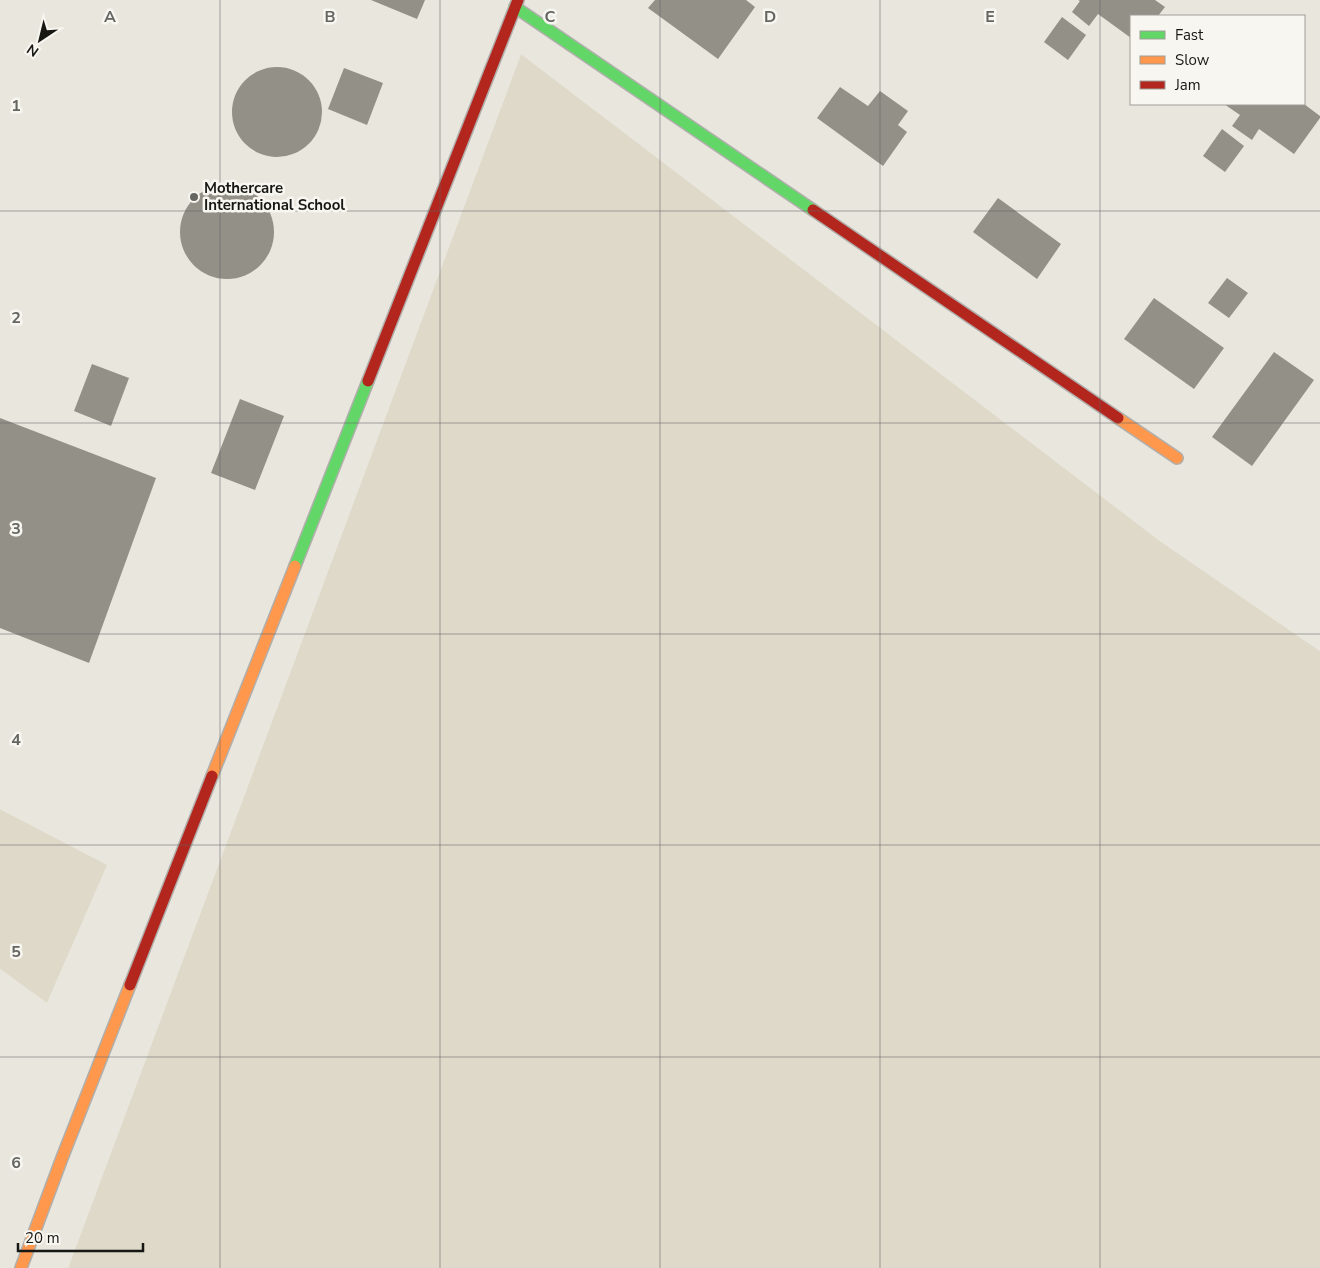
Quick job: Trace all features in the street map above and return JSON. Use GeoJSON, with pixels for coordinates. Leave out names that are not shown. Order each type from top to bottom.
{"type":"FeatureCollection","features":[{"type":"Feature","properties":{"kind":"street"},"geometry":{"type":"LineString","coordinates":[[21,1268],[62,1158],[516,4],[1177,458]]}},
{"type":"Feature","properties":{"kind":"shaded area"},"geometry":{"type":"Polygon","coordinates":[[[0,0],[1320,0],[1320,651],[1160,541],[521,54],[68,1268],[0,1268],[0,969],[47,1003],[106,865],[0,809],[0,0]]]}},
{"type":"Feature","properties":{"kind":"shaded area"},"geometry":{"type":"Polygon","coordinates":[[[521,54],[1160,541],[1320,651],[1320,1268],[68,1268],[521,54]]]}},
{"type":"Feature","properties":{"kind":"shaded area"},"geometry":{"type":"Polygon","coordinates":[[[0,809],[107,865],[47,1003],[0,969],[0,809]]]}},
{"type":"Feature","properties":{"kind":"building"},"geometry":{"type":"Polygon","coordinates":[[[371,0],[425,0],[417,19],[371,0]]]}},
{"type":"Feature","properties":{"kind":"building"},"geometry":{"type":"Polygon","coordinates":[[[655,0],[746,0],[755,7],[718,59],[648,8],[655,0]]]}},
{"type":"Feature","properties":{"kind":"building"},"geometry":{"type":"Polygon","coordinates":[[[1078,0],[1155,0],[1165,7],[1159,15],[1130,15],[1130,37],[1098,14],[1089,26],[1072,12],[1080,1],[1078,0]]]}},
{"type":"Feature","properties":{"kind":"building"},"geometry":{"type":"Polygon","coordinates":[[[1062,17],[1086,35],[1068,60],[1044,42],[1062,17]]]}},
{"type":"Feature","properties":{"kind":"building"},"geometry":{"type":"Polygon","coordinates":[[[277,67],[294,70],[309,80],[319,95],[322,112],[319,129],[309,144],[294,154],[277,157],[260,154],[245,144],[235,129],[232,112],[235,95],[245,80],[260,70],[277,67]]]}},
{"type":"Feature","properties":{"kind":"building"},"geometry":{"type":"Polygon","coordinates":[[[344,68],[383,83],[367,125],[328,109],[344,68]]]}},
{"type":"Feature","properties":{"kind":"building"},"geometry":{"type":"Polygon","coordinates":[[[840,87],[868,106],[880,91],[908,111],[898,125],[907,132],[883,166],[817,118],[840,87]]]}},
{"type":"Feature","properties":{"kind":"building"},"geometry":{"type":"Polygon","coordinates":[[[1225,105],[1305,105],[1320,118],[1294,154],[1259,129],[1252,140],[1232,126],[1240,115],[1225,105]]]}},
{"type":"Feature","properties":{"kind":"building"},"geometry":{"type":"Polygon","coordinates":[[[1222,129],[1244,146],[1225,172],[1203,156],[1222,129]]]}},
{"type":"Feature","properties":{"kind":"building"},"geometry":{"type":"Polygon","coordinates":[[[218,185],[236,185],[261,198],[271,214],[274,232],[271,250],[261,266],[236,279],[218,279],[193,266],[180,241],[180,223],[193,198],[218,185]]]}},
{"type":"Feature","properties":{"kind":"building"},"geometry":{"type":"Polygon","coordinates":[[[998,198],[1061,244],[1037,279],[973,232],[998,198]]]}},
{"type":"Feature","properties":{"kind":"building"},"geometry":{"type":"Polygon","coordinates":[[[1227,278],[1248,293],[1229,318],[1208,303],[1227,278]]]}},
{"type":"Feature","properties":{"kind":"building"},"geometry":{"type":"Polygon","coordinates":[[[1154,298],[1224,348],[1194,389],[1124,339],[1154,298]]]}},
{"type":"Feature","properties":{"kind":"building"},"geometry":{"type":"Polygon","coordinates":[[[1274,352],[1314,380],[1252,466],[1212,437],[1274,352]]]}},
{"type":"Feature","properties":{"kind":"building"},"geometry":{"type":"Polygon","coordinates":[[[92,364],[129,378],[111,426],[74,411],[92,364]]]}},
{"type":"Feature","properties":{"kind":"building"},"geometry":{"type":"Polygon","coordinates":[[[240,399],[284,416],[255,490],[211,473],[240,399]]]}},
{"type":"Feature","properties":{"kind":"building"},"geometry":{"type":"Polygon","coordinates":[[[0,418],[156,478],[89,663],[0,628],[0,418]]]}},
{"type":"Feature","properties":{"kind":"traffic: fast"},"geometry":{"type":"LineString","coordinates":[[515,7],[813,210]]}},
{"type":"Feature","properties":{"kind":"traffic: fast"},"geometry":{"type":"LineString","coordinates":[[295,566],[368,381]]}},
{"type":"Feature","properties":{"kind":"traffic: slow"},"geometry":{"type":"LineString","coordinates":[[1118,418],[1177,458]]}},
{"type":"Feature","properties":{"kind":"traffic: slow"},"geometry":{"type":"LineString","coordinates":[[212,776],[295,566]]}},
{"type":"Feature","properties":{"kind":"traffic: slow"},"geometry":{"type":"LineString","coordinates":[[21,1268],[130,985]]}},
{"type":"Feature","properties":{"kind":"traffic: jam"},"geometry":{"type":"LineString","coordinates":[[368,381],[518,0]]}},
{"type":"Feature","properties":{"kind":"traffic: jam"},"geometry":{"type":"LineString","coordinates":[[813,210],[1118,418]]}},
{"type":"Feature","properties":{"kind":"traffic: jam"},"geometry":{"type":"LineString","coordinates":[[130,985],[212,776]]}},
{"type":"Feature","properties":{"kind":"place","name":"Mothercare International School"},"geometry":{"type":"Point","coordinates":[194,197]}}]}
